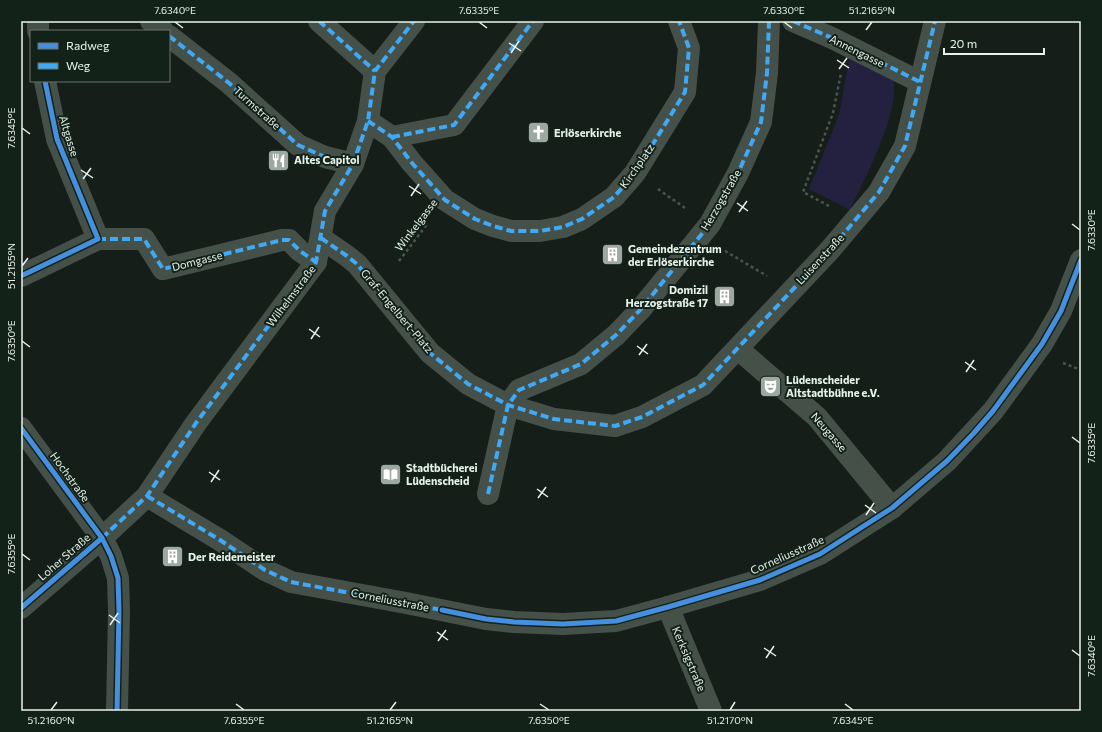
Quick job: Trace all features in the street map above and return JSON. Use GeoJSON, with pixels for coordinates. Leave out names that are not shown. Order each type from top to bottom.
{"type":"FeatureCollection","features":[{"type":"Feature","properties":{"kind":"street"},"geometry":{"type":"LineString","coordinates":[[151,21],[162,30]]}},
{"type":"Feature","properties":{"kind":"street"},"geometry":{"type":"LineString","coordinates":[[164,30],[175,21]]}},
{"type":"Feature","properties":{"kind":"street"},"geometry":{"type":"LineString","coordinates":[[319,21],[376,71]]}},
{"type":"Feature","properties":{"kind":"street","name":"Wilhelmstraße"},"geometry":{"type":"LineString","coordinates":[[102,538],[147,496],[196,423],[316,262],[326,211],[353,164],[368,121],[376,71],[414,21]]}},
{"type":"Feature","properties":{"kind":"street"},"geometry":{"type":"LineString","coordinates":[[392,137],[454,125],[533,21]]}},
{"type":"Feature","properties":{"kind":"street","name":"Kirchplatz"},"geometry":{"type":"LineString","coordinates":[[368,121],[392,137],[412,163],[445,200],[475,219],[511,231],[540,231],[563,227],[582,219],[614,197],[635,173],[685,92],[689,48],[679,21]]}},
{"type":"Feature","properties":{"kind":"street","name":"Herzogstraße"},"geometry":{"type":"LineString","coordinates":[[508,405],[519,390],[581,364],[616,335],[640,310],[705,230],[738,173],[761,122],[767,73],[769,21]]}},
{"type":"Feature","properties":{"kind":"street","name":"Annengasse"},"geometry":{"type":"LineString","coordinates":[[793,21],[846,45],[920,82]]}},
{"type":"Feature","properties":{"kind":"street","name":"Luisenstraße"},"geometry":{"type":"LineString","coordinates":[[615,426],[642,417],[703,386],[829,251],[879,192],[905,146],[935,21]]}},
{"type":"Feature","properties":{"kind":"street","name":"Turmstraße"},"geometry":{"type":"LineString","coordinates":[[170,37],[229,83],[298,145],[325,157],[353,164]]}},
{"type":"Feature","properties":{"kind":"street","name":"Altgasse"},"geometry":{"type":"LineString","coordinates":[[45,82],[57,139],[98,239]]}},
{"type":"Feature","properties":{"kind":"street","name":"Graf-Engelbert-Platz"},"geometry":{"type":"LineString","coordinates":[[321,238],[357,264],[430,352],[468,384],[508,405],[554,420],[615,426]]}},
{"type":"Feature","properties":{"kind":"street","name":"Domgasse"},"geometry":{"type":"LineString","coordinates":[[21,276],[98,239],[144,239],[163,269],[282,240],[289,240],[300,251],[316,262]]}},
{"type":"Feature","properties":{"kind":"street","name":"Corneliusstraße"},"geometry":{"type":"LineString","coordinates":[[147,496],[220,540],[265,570],[291,582],[486,619],[563,624],[616,621],[760,580],[820,554],[892,508],[947,461],[993,411],[1042,344],[1060,311],[1081,260]]}},
{"type":"Feature","properties":{"kind":"street","name":"Neugasse"},"geometry":{"type":"LineString","coordinates":[[738,349],[817,417],[892,508]]}},
{"type":"Feature","properties":{"kind":"street"},"geometry":{"type":"LineString","coordinates":[[488,494],[508,405]]}},
{"type":"Feature","properties":{"kind":"street","name":"Hochstraße"},"geometry":{"type":"LineString","coordinates":[[21,428],[102,538],[111,556],[118,578],[119,611],[117,711]]}},
{"type":"Feature","properties":{"kind":"street","name":"Loher Straße"},"geometry":{"type":"LineString","coordinates":[[21,608],[102,538]]}},
{"type":"Feature","properties":{"kind":"street","name":"Kerksigstraße"},"geometry":{"type":"LineString","coordinates":[[668,607],[711,711]]}},
{"type":"Feature","properties":{"kind":"path"},"geometry":{"type":"LineString","coordinates":[[803,192],[833,113],[846,45]]}},
{"type":"Feature","properties":{"kind":"path"},"geometry":{"type":"LineString","coordinates":[[635,173],[705,230],[772,279],[787,295]]}},
{"type":"Feature","properties":{"kind":"shaded area"},"geometry":{"type":"Polygon","coordinates":[[[850,54],[889,73],[894,84],[893,100],[889,120],[882,141],[850,210],[809,189],[839,115],[850,54]]]}},
{"type":"Feature","properties":{"kind":"marked path"},"geometry":{"type":"LineString","coordinates":[[319,21],[375,71]]}},
{"type":"Feature","properties":{"kind":"marked path"},"geometry":{"type":"LineString","coordinates":[[102,538],[147,496],[196,423],[316,262],[325,211],[353,164],[368,121],[375,71],[414,21]]}},
{"type":"Feature","properties":{"kind":"marked path"},"geometry":{"type":"LineString","coordinates":[[392,137],[454,125],[533,21]]}},
{"type":"Feature","properties":{"kind":"marked path"},"geometry":{"type":"LineString","coordinates":[[368,121],[392,137],[412,163],[445,200],[475,219],[511,231],[540,231],[563,227],[582,219],[614,197],[635,173],[685,92],[689,48],[679,21]]}},
{"type":"Feature","properties":{"kind":"marked path"},"geometry":{"type":"LineString","coordinates":[[488,494],[508,405],[519,390],[581,364],[616,335],[640,310],[710,224],[738,173],[761,122],[767,73],[769,21]]}},
{"type":"Feature","properties":{"kind":"marked path"},"geometry":{"type":"LineString","coordinates":[[793,21],[832,38],[920,82]]}},
{"type":"Feature","properties":{"kind":"marked path"},"geometry":{"type":"LineString","coordinates":[[321,238],[357,264],[430,353],[468,384],[508,405],[554,419],[615,426],[642,417],[703,385],[829,251],[879,192],[905,146],[935,21]]}},
{"type":"Feature","properties":{"kind":"marked path"},"geometry":{"type":"LineString","coordinates":[[170,37],[229,83],[298,145],[325,157],[353,164]]}},
{"type":"Feature","properties":{"kind":"marked path"},"geometry":{"type":"LineString","coordinates":[[98,239],[144,239],[163,269],[282,240],[289,240],[300,251],[316,262]]}},
{"type":"Feature","properties":{"kind":"marked path"},"geometry":{"type":"LineString","coordinates":[[147,496],[220,540],[265,570],[291,582],[442,610]]}},
{"type":"Feature","properties":{"kind":"cycle path"},"geometry":{"type":"LineString","coordinates":[[21,276],[98,239],[57,139],[45,82]]}},
{"type":"Feature","properties":{"kind":"cycle path"},"geometry":{"type":"LineString","coordinates":[[442,610],[486,619],[514,622],[563,624],[616,621],[760,580],[820,554],[892,508],[947,461],[973,434],[993,411],[1042,344],[1061,311],[1081,260]]}},
{"type":"Feature","properties":{"kind":"cycle path"},"geometry":{"type":"LineString","coordinates":[[21,428],[102,538],[111,556],[118,578],[119,611],[117,711]]}},
{"type":"Feature","properties":{"kind":"cycle path"},"geometry":{"type":"LineString","coordinates":[[21,608],[102,538]]}},
{"type":"Feature","properties":{"kind":"place","name":"Erlöserkirche"},"geometry":{"type":"Point","coordinates":[538,133]}},
{"type":"Feature","properties":{"kind":"place","name":"Altes Capitol"},"geometry":{"type":"Point","coordinates":[278,160]}},
{"type":"Feature","properties":{"kind":"place","name":"Gemeindezentrum der Erlöserkirche"},"geometry":{"type":"Point","coordinates":[613,255]}},
{"type":"Feature","properties":{"kind":"place","name":"Domizil Herzogstraße 17"},"geometry":{"type":"Point","coordinates":[724,296]}},
{"type":"Feature","properties":{"kind":"place","name":"Lüdenscheider Altstadtbühne e.V."},"geometry":{"type":"Point","coordinates":[771,386]}},
{"type":"Feature","properties":{"kind":"place","name":"Stadtbücherei Lüdenscheid"},"geometry":{"type":"Point","coordinates":[390,474]}},
{"type":"Feature","properties":{"kind":"place","name":"Der Reidemeister"},"geometry":{"type":"Point","coordinates":[173,557]}}]}
